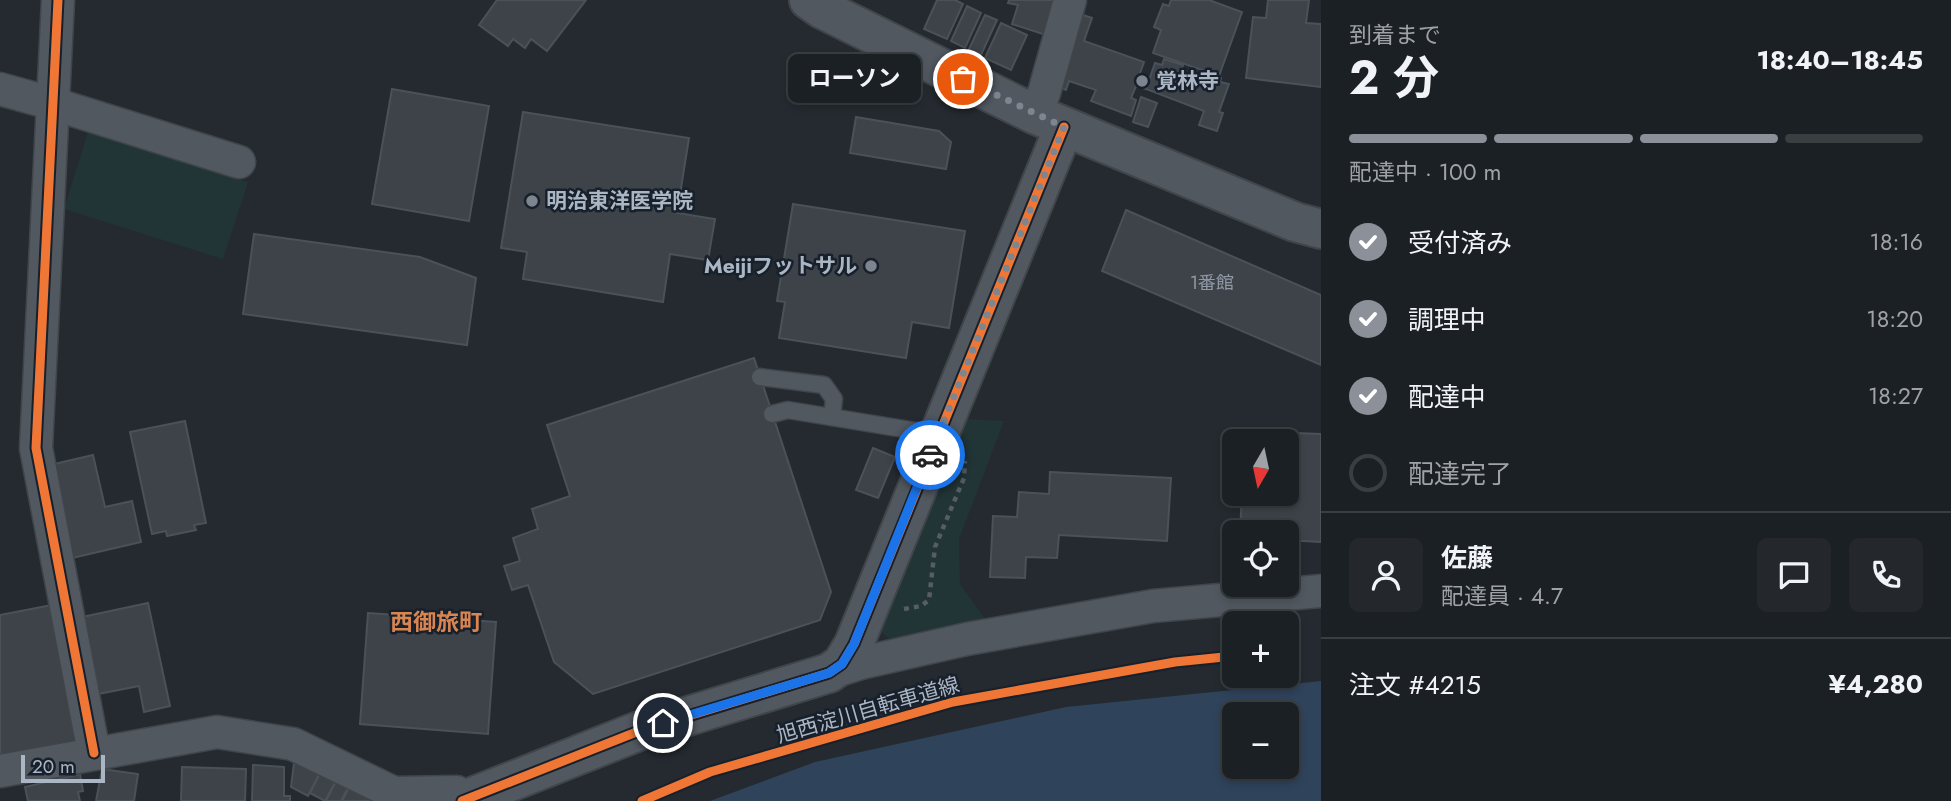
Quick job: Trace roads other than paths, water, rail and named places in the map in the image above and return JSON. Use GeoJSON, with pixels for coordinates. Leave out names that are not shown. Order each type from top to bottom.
{"type":"FeatureCollection","features":[{"type":"Feature","properties":{"kind":"street"},"geometry":{"type":"LineString","coordinates":[[58,0],[36,448],[94,752]]}},
{"type":"Feature","properties":{"kind":"street"},"geometry":{"type":"LineString","coordinates":[[829,673],[842,664],[854,644],[941,429],[1049,120],[1044,93],[1070,0]]}},
{"type":"Feature","properties":{"kind":"street"},"geometry":{"type":"LineString","coordinates":[[819,3],[1049,120],[1295,222],[1321,229]]}},
{"type":"Feature","properties":{"kind":"street"},"geometry":{"type":"LineString","coordinates":[[0,89],[239,162]]}},
{"type":"Feature","properties":{"kind":"street"},"geometry":{"type":"LineString","coordinates":[[0,771],[217,732],[293,744],[394,793],[457,792],[462,801],[639,731],[861,663],[968,639],[1153,606],[1321,591]]}},
{"type":"Feature","properties":{"kind":"lane"},"geometry":{"type":"LineString","coordinates":[[760,377],[824,385],[834,399],[832,417]]}},
{"type":"Feature","properties":{"kind":"lane"},"geometry":{"type":"LineString","coordinates":[[772,414],[788,410],[916,431],[941,429]]}},
{"type":"Feature","properties":{"kind":"water"},"geometry":{"type":"Polygon","coordinates":[[[1321,681],[1321,801],[710,801],[815,762],[1066,707],[1252,688],[1299,688],[1299,683],[1321,681]]]}},
{"type":"Feature","properties":{"kind":"place","name":"ローソン"},"geometry":{"type":"Point","coordinates":[963,79]}},
{"type":"Feature","properties":{"kind":"place","name":"覚林寺"},"geometry":{"type":"Point","coordinates":[1142,81]}},
{"type":"Feature","properties":{"kind":"place","name":"明治東洋医学院"},"geometry":{"type":"Point","coordinates":[532,201]}},
{"type":"Feature","properties":{"kind":"place","name":"Meijiフットサル"},"geometry":{"type":"Point","coordinates":[871,266]}},
{"type":"Feature","properties":{"kind":"district","name":"西御旅町"},"geometry":{"type":"Point","coordinates":[436,622]}}]}
